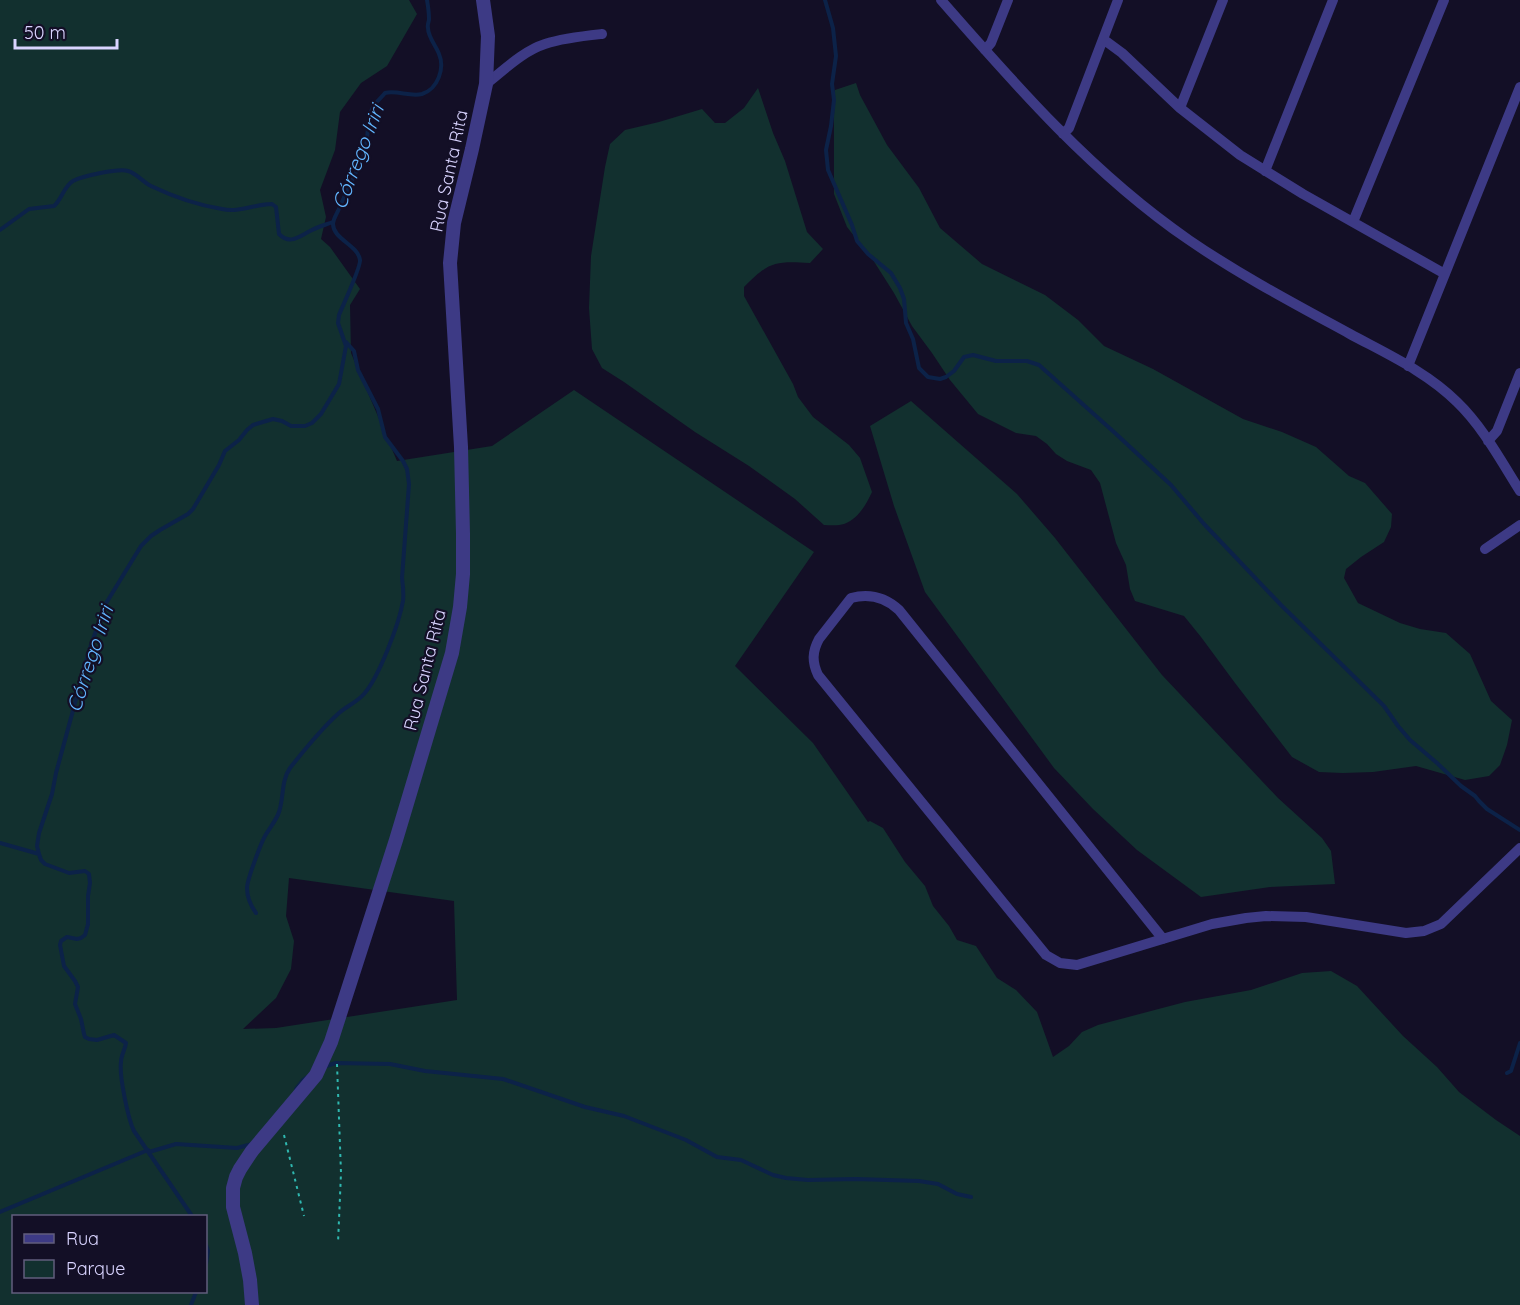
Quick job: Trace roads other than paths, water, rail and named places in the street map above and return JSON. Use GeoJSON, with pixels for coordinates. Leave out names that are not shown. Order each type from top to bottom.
{"type":"FeatureCollection","features":[{"type":"Feature","properties":{"kind":"street","name":"Rua Santa Rita"},"geometry":{"type":"LineString","coordinates":[[252,1305],[247,1262],[233,1207],[233,1188],[240,1168],[252,1151],[316,1075],[331,1042],[396,840],[452,653],[460,607],[464,534],[450,263],[454,223],[486,84],[488,36],[483,0]]}},
{"type":"Feature","properties":{"kind":"street"},"geometry":{"type":"LineString","coordinates":[[941,0],[1063,134],[1121,187],[1169,225],[1262,286],[1433,381],[1474,421],[1520,491]]}},
{"type":"Feature","properties":{"kind":"street"},"geometry":{"type":"LineString","coordinates":[[985,50],[991,44],[1008,0]]}},
{"type":"Feature","properties":{"kind":"street"},"geometry":{"type":"LineString","coordinates":[[1063,134],[1069,128],[1118,0]]}},
{"type":"Feature","properties":{"kind":"street"},"geometry":{"type":"LineString","coordinates":[[1180,108],[1223,0]]}},
{"type":"Feature","properties":{"kind":"street"},"geometry":{"type":"LineString","coordinates":[[1265,171],[1333,0]]}},
{"type":"Feature","properties":{"kind":"street"},"geometry":{"type":"LineString","coordinates":[[1353,222],[1444,0]]}},
{"type":"Feature","properties":{"kind":"street"},"geometry":{"type":"LineString","coordinates":[[486,84],[522,56],[544,44],[602,34]]}},
{"type":"Feature","properties":{"kind":"street"},"geometry":{"type":"LineString","coordinates":[[1103,39],[1122,53],[1210,133],[1265,171],[1445,274]]}},
{"type":"Feature","properties":{"kind":"street"},"geometry":{"type":"LineString","coordinates":[[1408,366],[1520,87]]}},
{"type":"Feature","properties":{"kind":"street"},"geometry":{"type":"LineString","coordinates":[[1488,441],[1497,431],[1520,373]]}},
{"type":"Feature","properties":{"kind":"street"},"geometry":{"type":"LineString","coordinates":[[1485,549],[1520,525]]}},
{"type":"Feature","properties":{"kind":"street"},"geometry":{"type":"LineString","coordinates":[[1162,939],[899,610],[888,601],[874,596],[851,597],[815,646],[813,661],[818,675],[1046,955],[1060,963],[1077,965],[1212,924],[1266,916],[1306,917],[1396,933],[1424,931],[1441,924],[1520,848]]}},
{"type":"Feature","properties":{"kind":"waterway","name":"Córrego Iriri"},"geometry":{"type":"LineString","coordinates":[[191,1215],[134,1131],[121,1077],[122,1057],[126,1043],[114,1035],[97,1040],[85,1037],[75,1004],[78,987],[64,966],[60,945],[61,941],[67,937],[77,939],[85,935],[88,924],[89,874],[85,871],[69,873],[45,864],[41,860],[37,846],[39,833],[52,794],[90,648],[105,605],[141,546],[151,536],[193,509],[225,451],[253,425],[273,419],[291,426],[305,426],[312,423],[321,414],[339,384],[346,346],[338,323],[339,315],[360,260],[355,250],[337,234],[333,224],[363,157],[369,119],[374,105],[385,93],[422,94],[432,88],[439,77],[441,60],[428,31],[427,0]]}},
{"type":"Feature","properties":{"kind":"waterway"},"geometry":{"type":"LineString","coordinates":[[825,0],[833,28],[836,56],[832,84],[834,100],[826,150],[828,170],[857,241],[868,254],[891,273],[900,288],[904,299],[906,323],[913,339],[919,368],[928,377],[940,379],[954,371],[964,357],[973,355],[996,361],[1027,361],[1039,365],[1171,485],[1204,524],[1281,605],[1384,706],[1410,740],[1487,809],[1520,830]]}},
{"type":"Feature","properties":{"kind":"waterway"},"geometry":{"type":"LineString","coordinates":[[0,230],[29,209],[54,206],[73,181],[100,173],[123,170],[131,172],[160,190],[204,205],[235,210],[272,204],[276,207],[279,234],[287,239],[294,239],[333,222]]}},
{"type":"Feature","properties":{"kind":"waterway"},"geometry":{"type":"LineString","coordinates":[[256,913],[247,891],[248,884],[263,840],[279,812],[287,773],[326,726],[361,697],[370,686],[388,650],[403,601],[402,578],[409,484],[407,469],[385,437],[378,409],[358,370],[354,351],[346,342]]}},
{"type":"Feature","properties":{"kind":"waterway"},"geometry":{"type":"LineString","coordinates":[[0,843],[39,854]]}},
{"type":"Feature","properties":{"kind":"waterway"},"geometry":{"type":"LineString","coordinates":[[1507,1073],[1511,1071],[1520,1043]]}},
{"type":"Feature","properties":{"kind":"waterway"},"geometry":{"type":"LineString","coordinates":[[323,1067],[336,1063],[390,1064],[425,1071],[503,1079],[585,1107],[624,1116],[686,1140],[717,1157],[741,1160],[773,1175],[808,1180],[919,1181],[938,1184],[957,1194],[971,1197]]}},
{"type":"Feature","properties":{"kind":"waterway"},"geometry":{"type":"LineString","coordinates":[[296,1089],[307,1077]]}},
{"type":"Feature","properties":{"kind":"waterway"},"geometry":{"type":"LineString","coordinates":[[149,1152],[176,1144],[237,1148],[252,1144]]}},
{"type":"Feature","properties":{"kind":"waterway"},"geometry":{"type":"LineString","coordinates":[[0,1212],[148,1150]]}},
{"type":"Feature","properties":{"kind":"waterway","name":"Córrego Iriri"},"geometry":{"type":"LineString","coordinates":[[207,1248],[207,1258]]}},
{"type":"Feature","properties":{"kind":"waterway","name":"Córrego Iriri"},"geometry":{"type":"LineString","coordinates":[[191,1305],[196,1293]]}}]}
